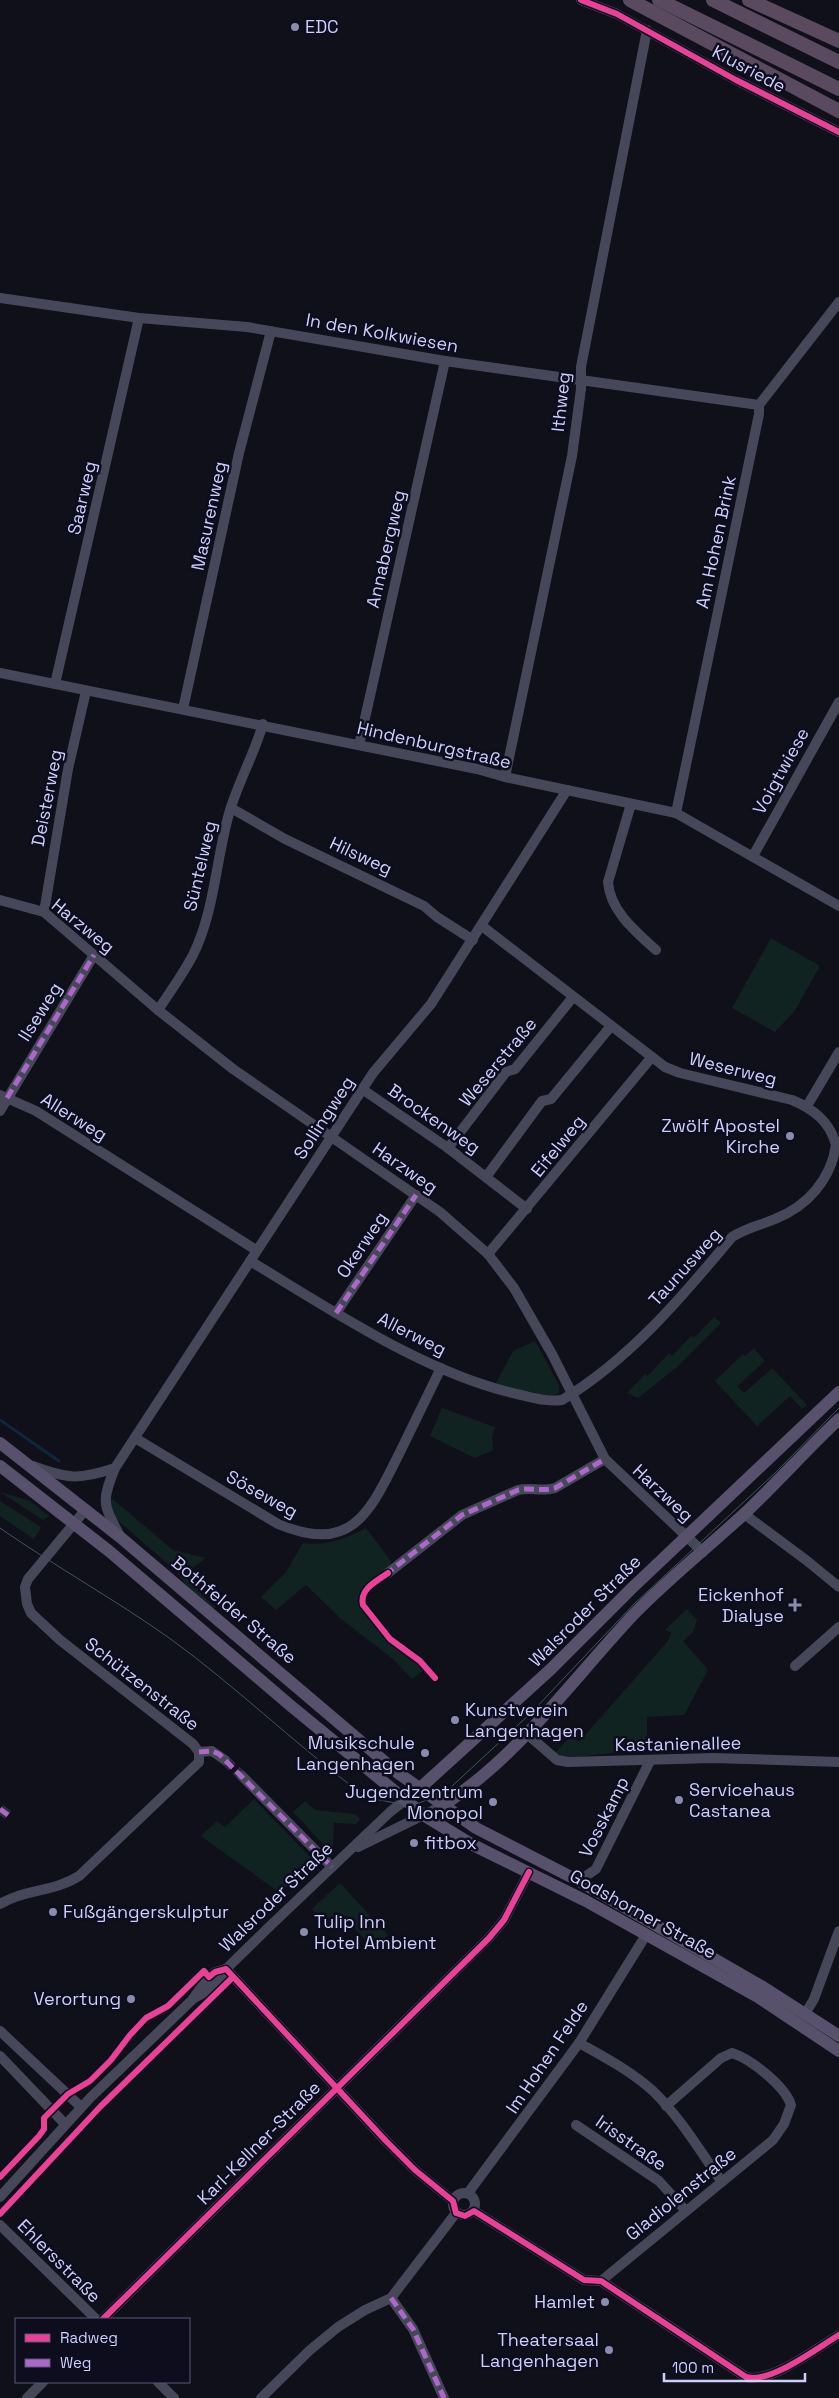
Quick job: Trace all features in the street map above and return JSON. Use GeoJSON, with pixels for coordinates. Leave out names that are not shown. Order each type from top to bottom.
{"type":"FeatureCollection","features":[{"type":"Feature","properties":{"kind":"highway"},"geometry":{"type":"LineString","coordinates":[[630,0],[839,111]]}},
{"type":"Feature","properties":{"kind":"highway"},"geometry":{"type":"LineString","coordinates":[[659,0],[839,89]]}},
{"type":"Feature","properties":{"kind":"highway"},"geometry":{"type":"LineString","coordinates":[[713,0],[839,62]]}},
{"type":"Feature","properties":{"kind":"highway"},"geometry":{"type":"LineString","coordinates":[[749,0],[839,41]]}},
{"type":"Feature","properties":{"kind":"main road","name":"Walsroder Straße"},"geometry":{"type":"LineString","coordinates":[[420,1789],[551,1669],[687,1536],[839,1392]]}},
{"type":"Feature","properties":{"kind":"main road","name":"Walsroder Straße"},"geometry":{"type":"LineString","coordinates":[[442,1806],[475,1782],[527,1734],[636,1612],[744,1514],[839,1418]]}},
{"type":"Feature","properties":{"kind":"main road","name":"Bothfelder Straße"},"geometry":{"type":"LineString","coordinates":[[0,1443],[86,1509],[442,1806]]}},
{"type":"Feature","properties":{"kind":"main road","name":"Bothfelder Straße"},"geometry":{"type":"LineString","coordinates":[[0,1466],[75,1524],[425,1816]]}},
{"type":"Feature","properties":{"kind":"main road","name":"Godshorner Straße"},"geometry":{"type":"LineString","coordinates":[[442,1806],[476,1828],[579,1881],[763,1987],[839,2036]]}},
{"type":"Feature","properties":{"kind":"main road","name":"Godshorner Straße"},"geometry":{"type":"LineString","coordinates":[[425,1816],[471,1844],[586,1900],[758,1997],[839,2051]]}},
{"type":"Feature","properties":{"kind":"street","name":"Klusriede"},"geometry":{"type":"LineString","coordinates":[[581,0],[617,14],[736,80],[839,132]]}},
{"type":"Feature","properties":{"kind":"street","name":"Ithweg"},"geometry":{"type":"LineString","coordinates":[[505,777],[572,456],[582,358],[647,30]]}},
{"type":"Feature","properties":{"kind":"street","name":"In den Kolkwiesen"},"geometry":{"type":"LineString","coordinates":[[0,298],[139,318],[271,331],[445,361],[758,406]]}},
{"type":"Feature","properties":{"kind":"street"},"geometry":{"type":"LineString","coordinates":[[758,406],[839,302]]}},
{"type":"Feature","properties":{"kind":"street","name":"Saarweg"},"geometry":{"type":"LineString","coordinates":[[55,684],[139,318]]}},
{"type":"Feature","properties":{"kind":"street","name":"Masurenweg"},"geometry":{"type":"LineString","coordinates":[[183,708],[239,454],[271,331]]}},
{"type":"Feature","properties":{"kind":"street","name":"Annabergweg"},"geometry":{"type":"LineString","coordinates":[[359,744],[445,361]]}},
{"type":"Feature","properties":{"kind":"street","name":"Am Hohen Brink"},"geometry":{"type":"LineString","coordinates":[[676,813],[759,414],[758,406]]}},
{"type":"Feature","properties":{"kind":"street","name":"Hindenburgstraße"},"geometry":{"type":"LineString","coordinates":[[0,672],[168,708],[183,708],[359,744],[676,813],[839,906]]}},
{"type":"Feature","properties":{"kind":"street","name":"Deisterweg"},"geometry":{"type":"LineString","coordinates":[[44,912],[68,769],[86,691]]}},
{"type":"Feature","properties":{"kind":"street","name":"Voigtwiese"},"geometry":{"type":"LineString","coordinates":[[753,856],[839,702]]}},
{"type":"Feature","properties":{"kind":"street","name":"Süntelweg"},"geometry":{"type":"LineString","coordinates":[[158,1010],[193,954],[202,933],[220,844],[231,808],[263,724]]}},
{"type":"Feature","properties":{"kind":"street","name":"Sollingweg"},"geometry":{"type":"LineString","coordinates":[[120,1537],[105,1508],[105,1492],[115,1468],[362,1089],[397,1042],[431,1004],[567,790]]}},
{"type":"Feature","properties":{"kind":"street"},"geometry":{"type":"LineString","coordinates":[[631,804],[608,882],[608,890],[624,919],[656,950]]}},
{"type":"Feature","properties":{"kind":"street","name":"Hilsweg"},"geometry":{"type":"LineString","coordinates":[[231,808],[285,839],[424,906],[437,917],[473,940]]}},
{"type":"Feature","properties":{"kind":"street","name":"Harzweg"},"geometry":{"type":"LineString","coordinates":[[0,900],[44,912],[158,1010],[233,1069],[416,1195],[463,1231],[488,1254],[528,1312],[605,1459],[630,1485],[703,1552]]}},
{"type":"Feature","properties":{"kind":"street","name":"Weserweg"},"geometry":{"type":"LineString","coordinates":[[482,926],[651,1058],[680,1073],[792,1100],[807,1106],[825,1121],[833,1132],[838,1145]]}},
{"type":"Feature","properties":{"kind":"street","name":"Ilseweg"},"geometry":{"type":"LineString","coordinates":[[0,1111],[3,1096],[94,956]]}},
{"type":"Feature","properties":{"kind":"street","name":"Weserstraße"},"geometry":{"type":"LineString","coordinates":[[448,1148],[506,1072],[515,1069],[573,997]]}},
{"type":"Feature","properties":{"kind":"street","name":"Brockenweg"},"geometry":{"type":"LineString","coordinates":[[486,1177],[542,1101],[551,1099],[611,1026]]}},
{"type":"Feature","properties":{"kind":"street"},"geometry":{"type":"LineString","coordinates":[[807,1106],[839,1052]]}},
{"type":"Feature","properties":{"kind":"street","name":"Eifelweg"},"geometry":{"type":"LineString","coordinates":[[488,1254],[651,1058]]}},
{"type":"Feature","properties":{"kind":"street","name":"Brockenweg"},"geometry":{"type":"LineString","coordinates":[[362,1089],[448,1148],[527,1209]]}},
{"type":"Feature","properties":{"kind":"street","name":"Allerweg"},"geometry":{"type":"LineString","coordinates":[[3,1096],[36,1111],[256,1250]]}},
{"type":"Feature","properties":{"kind":"street","name":"Taunusweg"},"geometry":{"type":"LineString","coordinates":[[571,1395],[637,1342],[688,1288],[732,1237],[741,1231],[782,1216],[801,1205],[822,1181],[833,1163],[838,1145]]}},
{"type":"Feature","properties":{"kind":"street","name":"Okerweg"},"geometry":{"type":"LineString","coordinates":[[336,1313],[416,1195]]}},
{"type":"Feature","properties":{"kind":"street","name":"Allerweg"},"geometry":{"type":"LineString","coordinates":[[250,1260],[336,1313],[441,1368],[496,1390],[551,1402],[562,1400],[571,1395]]}},
{"type":"Feature","properties":{"kind":"street","name":"Söseweg"},"geometry":{"type":"LineString","coordinates":[[136,1438],[278,1524],[293,1531],[313,1535],[333,1534],[356,1522],[374,1503],[441,1368]]}},
{"type":"Feature","properties":{"kind":"street"},"geometry":{"type":"LineString","coordinates":[[388,1573],[462,1516],[518,1490],[527,1488],[546,1491],[554,1488],[605,1459]]}},
{"type":"Feature","properties":{"kind":"street"},"geometry":{"type":"LineString","coordinates":[[28,1464],[70,1478],[89,1477],[115,1468]]}},
{"type":"Feature","properties":{"kind":"street","name":"Schützenstraße"},"geometry":{"type":"LineString","coordinates":[[0,1904],[17,1896],[59,1887],[79,1876],[197,1766],[200,1756],[193,1744],[60,1640],[31,1612],[24,1594],[28,1579],[86,1509]]}},
{"type":"Feature","properties":{"kind":"street"},"geometry":{"type":"LineString","coordinates":[[744,1514],[839,1587]]}},
{"type":"Feature","properties":{"kind":"street"},"geometry":{"type":"LineString","coordinates":[[795,1666],[839,1627]]}},
{"type":"Feature","properties":{"kind":"street","name":"Kastanienallee"},"geometry":{"type":"LineString","coordinates":[[527,1734],[560,1761],[650,1761],[714,1758],[839,1762]]}},
{"type":"Feature","properties":{"kind":"street"},"geometry":{"type":"LineString","coordinates":[[199,1752],[212,1751],[225,1760]]}},
{"type":"Feature","properties":{"kind":"street","name":"Vosskamp"},"geometry":{"type":"LineString","coordinates":[[579,1881],[596,1869],[650,1761]]}},
{"type":"Feature","properties":{"kind":"street"},"geometry":{"type":"LineString","coordinates":[[242,1776],[332,1867]]}},
{"type":"Feature","properties":{"kind":"street","name":"Walsroder Straße"},"geometry":{"type":"LineString","coordinates":[[0,2197],[49,2145],[81,2107],[192,2000],[204,1982],[215,1972],[226,1969],[350,1850],[420,1789]]}},
{"type":"Feature","properties":{"kind":"street","name":"Walsroder Straße"},"geometry":{"type":"LineString","coordinates":[[350,1850],[425,1816],[442,1806]]}},
{"type":"Feature","properties":{"kind":"street","name":"Karl-Kellner-Straße"},"geometry":{"type":"LineString","coordinates":[[104,2318],[489,1938],[504,1920],[529,1872]]}},
{"type":"Feature","properties":{"kind":"street"},"geometry":{"type":"LineString","coordinates":[[805,2014],[814,1999],[839,1931]]}},
{"type":"Feature","properties":{"kind":"street","name":"Im Hohen Felde"},"geometry":{"type":"LineString","coordinates":[[468,2193],[579,2043],[646,1935]]}},
{"type":"Feature","properties":{"kind":"street"},"geometry":{"type":"LineString","coordinates":[[226,1969],[415,2170],[453,2201]]}},
{"type":"Feature","properties":{"kind":"street"},"geometry":{"type":"LineString","coordinates":[[0,2031],[81,2107]]}},
{"type":"Feature","properties":{"kind":"street"},"geometry":{"type":"LineString","coordinates":[[579,2043],[634,2076],[666,2106],[722,2182]]}},
{"type":"Feature","properties":{"kind":"street","name":"Gladiolenstraße"},"geometry":{"type":"LineString","coordinates":[[601,2281],[773,2140],[779,2132],[789,2110],[788,2096],[783,2089],[748,2061],[732,2053],[721,2058],[666,2106]]}},
{"type":"Feature","properties":{"kind":"street"},"geometry":{"type":"LineString","coordinates":[[0,2056],[65,2124]]}},
{"type":"Feature","properties":{"kind":"street","name":"Irisstraße"},"geometry":{"type":"LineString","coordinates":[[576,2124],[659,2181],[686,2211]]}},
{"type":"Feature","properties":{"kind":"street"},"geometry":{"type":"LineString","coordinates":[[468,2193],[475,2200],[474,2211],[466,2216],[456,2212],[453,2207],[453,2201],[459,2194],[468,2193]]}},
{"type":"Feature","properties":{"kind":"street"},"geometry":{"type":"LineString","coordinates":[[474,2211],[584,2280],[601,2281],[734,2371],[754,2380],[772,2375],[839,2335]]}},
{"type":"Feature","properties":{"kind":"street"},"geometry":{"type":"LineString","coordinates":[[261,2398],[310,2350],[338,2327],[365,2310],[391,2298],[456,2212]]}},
{"type":"Feature","properties":{"kind":"street","name":"Ehlersstraße"},"geometry":{"type":"LineString","coordinates":[[0,2225],[95,2318]]}},
{"type":"Feature","properties":{"kind":"street"},"geometry":{"type":"LineString","coordinates":[[391,2298],[413,2330],[444,2398]]}},
{"type":"Feature","properties":{"kind":"street"},"geometry":{"type":"LineString","coordinates":[[27,2398],[42,2383]]}},
{"type":"Feature","properties":{"kind":"street"},"geometry":{"type":"LineString","coordinates":[[159,2383],[174,2398]]}},
{"type":"Feature","properties":{"kind":"green space"},"geometry":{"type":"Polygon","coordinates":[[[771,938],[820,966],[794,1012],[775,1032],[732,1008],[771,938]]]}},
{"type":"Feature","properties":{"kind":"green space"},"geometry":{"type":"Polygon","coordinates":[[[714,1317],[721,1323],[677,1367],[638,1398],[627,1393],[645,1374],[648,1376],[669,1353],[672,1356],[691,1336],[694,1338],[714,1317]]]}},
{"type":"Feature","properties":{"kind":"green space"},"geometry":{"type":"Polygon","coordinates":[[[535,1341],[559,1385],[559,1393],[551,1396],[495,1385],[513,1351],[535,1341]]]}},
{"type":"Feature","properties":{"kind":"green space"},"geometry":{"type":"Polygon","coordinates":[[[754,1348],[765,1361],[737,1386],[744,1393],[772,1368],[807,1405],[802,1409],[790,1396],[757,1426],[715,1381],[743,1354],[745,1356],[754,1348]]]}},
{"type":"Feature","properties":{"kind":"green space"},"geometry":{"type":"Polygon","coordinates":[[[442,1408],[495,1427],[492,1437],[493,1450],[475,1458],[430,1436],[442,1408]]]}},
{"type":"Feature","properties":{"kind":"green space"},"geometry":{"type":"Polygon","coordinates":[[[0,1492],[30,1501],[49,1516],[43,1520],[0,1492]]]}},
{"type":"Feature","properties":{"kind":"green space"},"geometry":{"type":"Polygon","coordinates":[[[110,1497],[173,1550],[206,1558],[186,1573],[204,1597],[215,1607],[213,1609],[186,1585],[176,1571],[115,1518],[109,1508],[110,1497]]]}},
{"type":"Feature","properties":{"kind":"green space"},"geometry":{"type":"Polygon","coordinates":[[[0,1501],[41,1527],[34,1539],[0,1516],[0,1501]]]}},
{"type":"Feature","properties":{"kind":"green space"},"geometry":{"type":"Polygon","coordinates":[[[366,1528],[391,1561],[389,1568],[363,1588],[360,1593],[360,1605],[385,1638],[425,1669],[412,1679],[393,1659],[340,1618],[306,1585],[276,1610],[261,1597],[286,1572],[303,1543],[336,1541],[366,1528]]]}},
{"type":"Feature","properties":{"kind":"green space"},"geometry":{"type":"Polygon","coordinates":[[[687,1609],[697,1620],[693,1632],[683,1641],[708,1670],[684,1715],[647,1717],[647,1749],[565,1758],[555,1753],[571,1736],[579,1742],[668,1641],[671,1633],[665,1630],[687,1609]]]}},
{"type":"Feature","properties":{"kind":"green space"},"geometry":{"type":"Polygon","coordinates":[[[254,1799],[313,1860],[280,1893],[201,1836],[217,1821],[225,1827],[254,1799]]]}},
{"type":"Feature","properties":{"kind":"green space"},"geometry":{"type":"Polygon","coordinates":[[[305,1801],[315,1810],[355,1814],[360,1819],[356,1824],[334,1823],[333,1846],[328,1849],[293,1812],[305,1801]]]}},
{"type":"Feature","properties":{"kind":"green space"},"geometry":{"type":"Polygon","coordinates":[[[340,1883],[388,1935],[374,1949],[341,1914],[327,1926],[312,1909],[340,1883]]]}},
{"type":"Feature","properties":{"kind":"waterway"},"geometry":{"type":"LineString","coordinates":[[0,1420],[59,1461]]}},
{"type":"Feature","properties":{"kind":"tunnel"},"geometry":{"type":"LineString","coordinates":[[225,1760],[242,1776]]}},
{"type":"Feature","properties":{"kind":"tunnel"},"geometry":{"type":"LineString","coordinates":[[0,1809],[8,1815]]}},
{"type":"Feature","properties":{"kind":"tram line"},"geometry":{"type":"LineString","coordinates":[[0,1528],[172,1640],[354,1788],[374,1799],[401,1804],[419,1803],[450,1788],[531,1713],[634,1604],[775,1473],[839,1408]]}},
{"type":"Feature","properties":{"kind":"marked path"},"geometry":{"type":"LineString","coordinates":[[7,1098],[94,955]]}},
{"type":"Feature","properties":{"kind":"marked path"},"geometry":{"type":"LineString","coordinates":[[336,1313],[416,1195]]}},
{"type":"Feature","properties":{"kind":"marked path"},"geometry":{"type":"LineString","coordinates":[[385,1575],[462,1515],[518,1490],[546,1490],[555,1488],[605,1459]]}},
{"type":"Feature","properties":{"kind":"marked path"},"geometry":{"type":"LineString","coordinates":[[199,1752],[212,1751],[219,1754],[332,1867]]}},
{"type":"Feature","properties":{"kind":"marked path"},"geometry":{"type":"LineString","coordinates":[[0,1809],[8,1815]]}},
{"type":"Feature","properties":{"kind":"marked path"},"geometry":{"type":"LineString","coordinates":[[391,2298],[413,2329],[444,2398]]}},
{"type":"Feature","properties":{"kind":"cycle path"},"geometry":{"type":"LineString","coordinates":[[581,0],[617,14],[736,80],[839,132]]}},
{"type":"Feature","properties":{"kind":"cycle path"},"geometry":{"type":"LineString","coordinates":[[388,1573],[366,1590],[362,1599],[363,1605],[390,1639],[420,1661],[435,1678]]}},
{"type":"Feature","properties":{"kind":"cycle path"},"geometry":{"type":"LineString","coordinates":[[104,2318],[489,1938],[504,1920],[529,1872]]}},
{"type":"Feature","properties":{"kind":"cycle path"},"geometry":{"type":"LineString","coordinates":[[0,2177],[39,2136],[44,2129],[44,2118],[68,2094],[90,2081],[111,2060],[146,2018],[168,2006],[204,1971],[209,1977],[215,1972],[226,1969],[386,2141],[415,2170],[453,2201],[456,2213],[465,2216],[474,2211],[584,2280],[601,2281],[746,2377],[756,2378],[780,2370],[839,2335]]}},
{"type":"Feature","properties":{"kind":"cycle path"},"geometry":{"type":"LineString","coordinates":[[0,2214],[100,2107],[233,1977]]}},
{"type":"Feature","properties":{"kind":"place","name":"EDC"},"geometry":{"type":"Point","coordinates":[295,27]}},
{"type":"Feature","properties":{"kind":"place","name":"Zwölf Apostel Kirche"},"geometry":{"type":"Point","coordinates":[790,1136]}},
{"type":"Feature","properties":{"kind":"place","name":"Eickenhof Dialyse"},"geometry":{"type":"Point","coordinates":[795,1605]}},
{"type":"Feature","properties":{"kind":"place","name":"Kunstverein Langenhagen"},"geometry":{"type":"Point","coordinates":[455,1720]}},
{"type":"Feature","properties":{"kind":"place","name":"Musikschule Langenhagen"},"geometry":{"type":"Point","coordinates":[425,1753]}},
{"type":"Feature","properties":{"kind":"place","name":"Servicehaus Castanea"},"geometry":{"type":"Point","coordinates":[679,1800]}},
{"type":"Feature","properties":{"kind":"place","name":"Jugendzentrum Monopol"},"geometry":{"type":"Point","coordinates":[493,1802]}},
{"type":"Feature","properties":{"kind":"place","name":"fitbox"},"geometry":{"type":"Point","coordinates":[414,1843]}},
{"type":"Feature","properties":{"kind":"place","name":"Fußgängerskulptur"},"geometry":{"type":"Point","coordinates":[53,1912]}},
{"type":"Feature","properties":{"kind":"place","name":"Tulip Inn Hotel Ambient"},"geometry":{"type":"Point","coordinates":[304,1932]}},
{"type":"Feature","properties":{"kind":"place","name":"Verortung"},"geometry":{"type":"Point","coordinates":[131,1999]}},
{"type":"Feature","properties":{"kind":"place","name":"Hamlet"},"geometry":{"type":"Point","coordinates":[605,2302]}},
{"type":"Feature","properties":{"kind":"place","name":"Theatersaal Langenhagen"},"geometry":{"type":"Point","coordinates":[609,2350]}}]}
